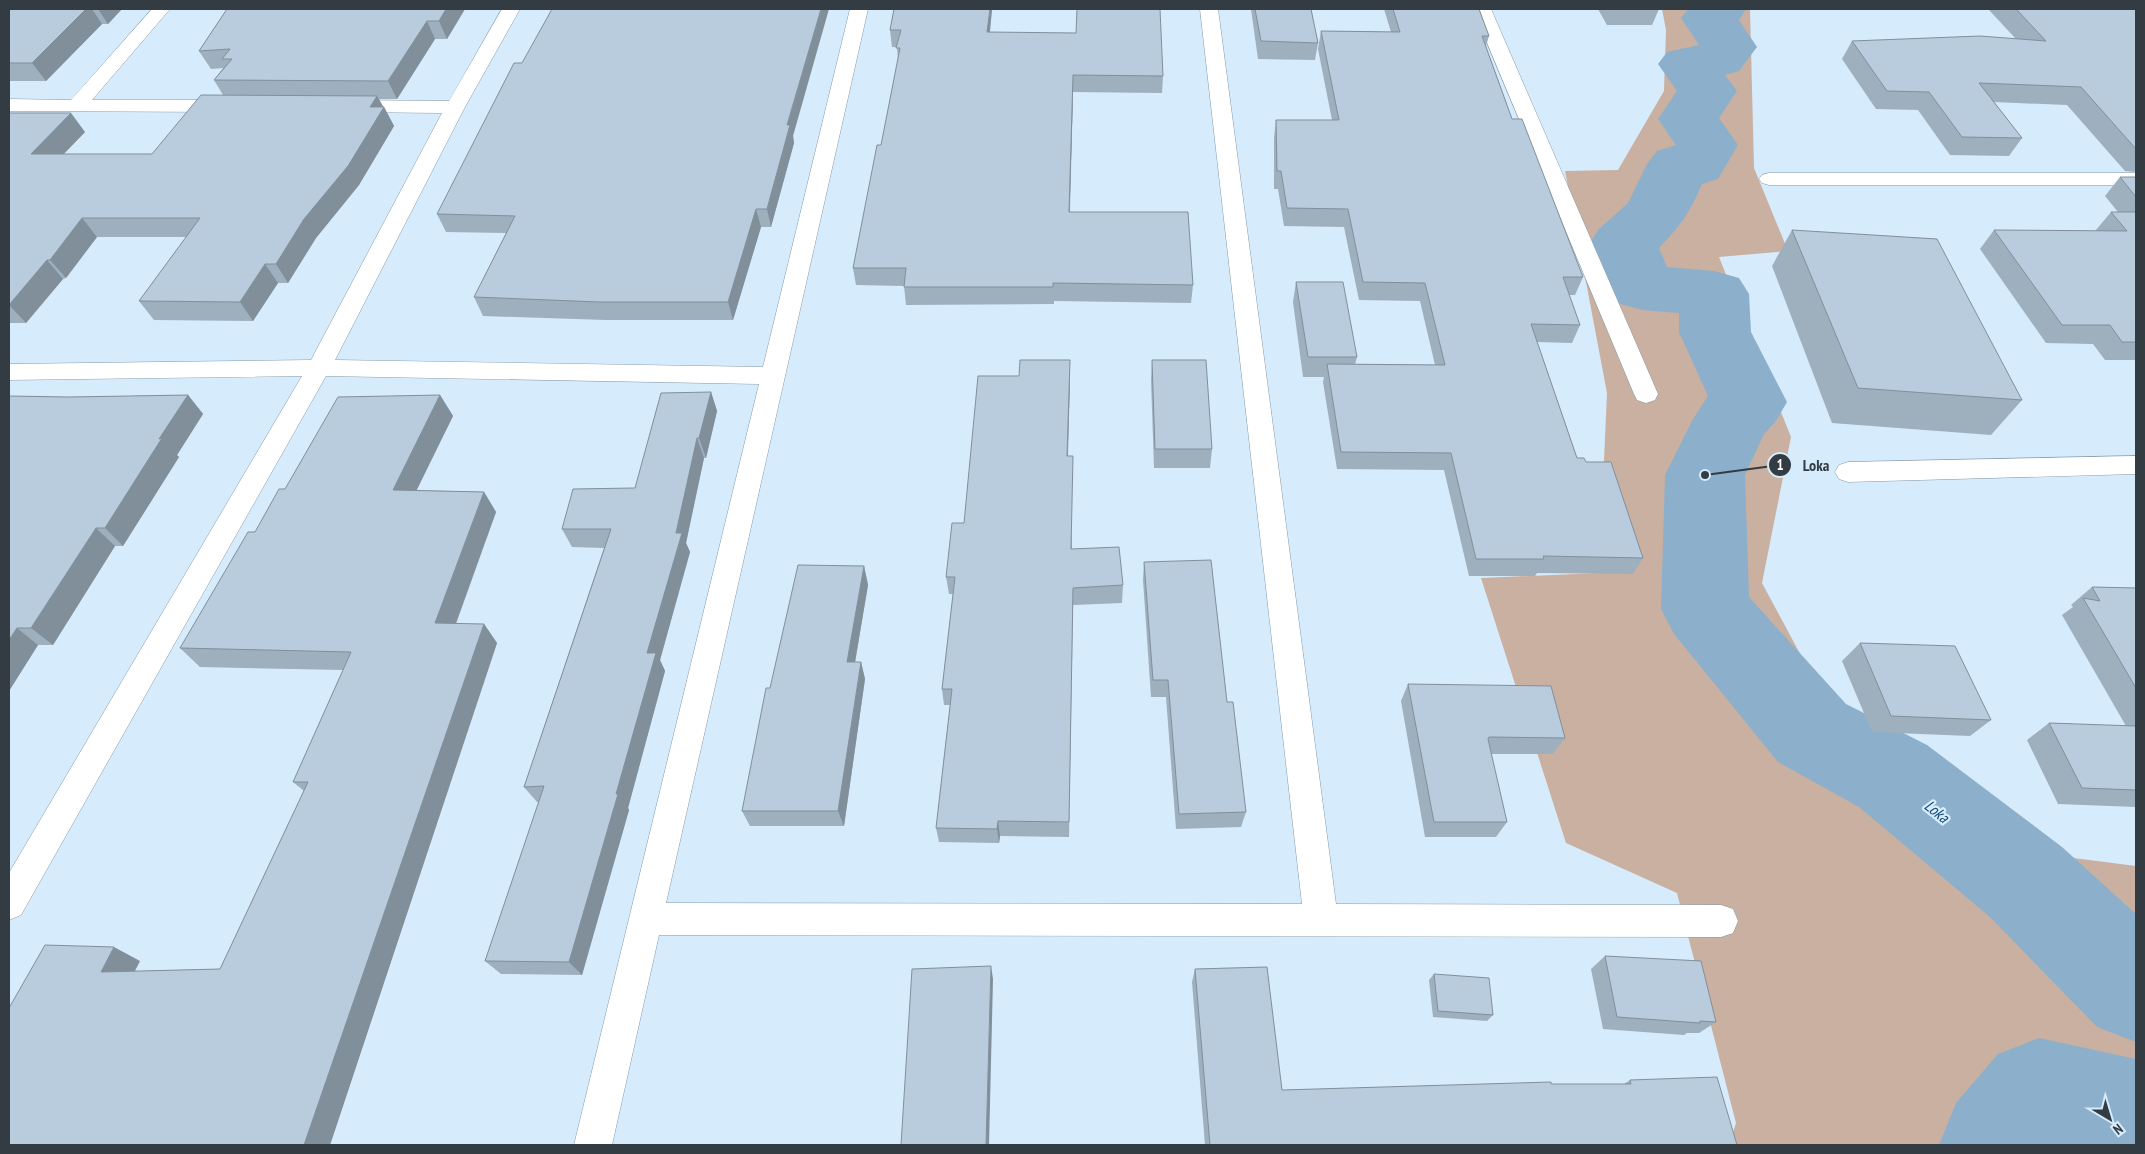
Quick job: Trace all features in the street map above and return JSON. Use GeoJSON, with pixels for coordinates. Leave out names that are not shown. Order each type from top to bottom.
{"type":"FeatureCollection","features":[{"type":"Feature","properties":{"kind":"street"},"geometry":{"type":"LineString","coordinates":[[76,106],[161,9]]}},
{"type":"Feature","properties":{"kind":"street"},"geometry":{"type":"LineString","coordinates":[[9,904],[319,368],[455,107],[510,9]]}},
{"type":"Feature","properties":{"kind":"street"},"geometry":{"type":"LineString","coordinates":[[594,1145],[859,9]]}},
{"type":"Feature","properties":{"kind":"street"},"geometry":{"type":"LineString","coordinates":[[1209,9],[1320,921]]}},
{"type":"Feature","properties":{"kind":"street"},"geometry":{"type":"LineString","coordinates":[[1482,9],[1646,394]]}},
{"type":"Feature","properties":{"kind":"street"},"geometry":{"type":"LineString","coordinates":[[9,104],[246,106]]}},
{"type":"Feature","properties":{"kind":"street"},"geometry":{"type":"LineString","coordinates":[[325,106],[455,107]]}},
{"type":"Feature","properties":{"kind":"street"},"geometry":{"type":"LineString","coordinates":[[1769,178],[2136,179]]}},
{"type":"Feature","properties":{"kind":"street"},"geometry":{"type":"LineString","coordinates":[[9,372],[319,368],[774,376]]}},
{"type":"Feature","properties":{"kind":"street"},"geometry":{"type":"LineString","coordinates":[[1848,472],[2136,465]]}},
{"type":"Feature","properties":{"kind":"street"},"geometry":{"type":"LineString","coordinates":[[648,919],[1721,921]]}},
{"type":"Feature","properties":{"kind":"shaded area"},"geometry":{"type":"Polygon","coordinates":[[[1662,9],[1750,9],[1754,168],[1788,251],[1719,257],[1791,437],[1762,583],[1827,704],[1911,777],[2066,857],[2136,866],[2136,1145],[1729,1145],[1736,1123],[1677,893],[1566,843],[1481,578],[1599,573],[1607,393],[1565,171],[1618,170],[1664,91],[1666,30],[1662,9]]]}},
{"type":"Feature","properties":{"kind":"building"},"geometry":{"type":"Polygon","coordinates":[[[9,9],[86,9],[32,63],[9,63],[9,9]]]}},
{"type":"Feature","properties":{"kind":"building"},"geometry":{"type":"Polygon","coordinates":[[[227,9],[446,9],[439,21],[427,21],[388,81],[214,80],[232,59],[222,59],[230,49],[199,51],[227,9]]]}},
{"type":"Feature","properties":{"kind":"building"},"geometry":{"type":"Polygon","coordinates":[[[552,9],[821,9],[787,125],[790,125],[767,209],[756,209],[728,302],[599,302],[474,297],[515,216],[437,214],[514,63],[522,63],[552,9]]]}},
{"type":"Feature","properties":{"kind":"building"},"geometry":{"type":"Polygon","coordinates":[[[894,9],[990,9],[987,32],[1076,33],[1077,9],[1160,9],[1163,76],[1073,75],[1069,212],[1188,212],[1193,285],[1053,283],[1053,287],[904,287],[906,268],[853,268],[877,145],[881,145],[900,48],[896,48],[901,30],[890,30],[894,9]]]}},
{"type":"Feature","properties":{"kind":"building"},"geometry":{"type":"Polygon","coordinates":[[[1255,9],[1311,9],[1318,43],[1261,41],[1255,9]]]}},
{"type":"Feature","properties":{"kind":"building"},"geometry":{"type":"Polygon","coordinates":[[[1393,9],[1479,9],[1489,36],[1482,36],[1512,119],[1522,119],[1583,277],[1563,277],[1580,325],[1531,324],[1577,458],[1584,458],[1586,462],[1611,462],[1643,558],[1543,556],[1544,559],[1476,559],[1451,453],[1341,452],[1327,364],[1445,365],[1425,283],[1363,282],[1348,209],[1287,208],[1281,171],[1277,171],[1276,120],[1339,120],[1321,31],[1400,32],[1393,9]]]}},
{"type":"Feature","properties":{"kind":"building"},"geometry":{"type":"Polygon","coordinates":[[[2016,9],[2136,9],[2136,149],[2081,87],[1979,83],[2022,138],[1962,137],[1929,92],[1887,91],[1852,41],[1980,36],[2046,41],[2016,9]]]}},
{"type":"Feature","properties":{"kind":"building"},"geometry":{"type":"Polygon","coordinates":[[[201,95],[377,96],[370,107],[384,107],[348,166],[304,219],[276,264],[265,264],[240,302],[139,301],[200,218],[82,218],[50,260],[47,260],[9,305],[9,113],[71,113],[31,154],[152,154],[201,95]]]}},
{"type":"Feature","properties":{"kind":"building"},"geometry":{"type":"Polygon","coordinates":[[[2120,177],[2136,177],[2136,197],[2120,177]]]}},
{"type":"Feature","properties":{"kind":"building"},"geometry":{"type":"Polygon","coordinates":[[[2111,212],[2136,212],[2136,342],[2122,342],[2110,325],[2062,325],[1994,230],[2127,231],[2111,212]]]}},
{"type":"Feature","properties":{"kind":"building"},"geometry":{"type":"Polygon","coordinates":[[[1792,230],[1937,239],[2022,400],[1858,388],[1792,230]]]}},
{"type":"Feature","properties":{"kind":"building"},"geometry":{"type":"Polygon","coordinates":[[[1296,282],[1343,282],[1357,357],[1308,357],[1296,282]]]}},
{"type":"Feature","properties":{"kind":"building"},"geometry":{"type":"Polygon","coordinates":[[[1020,360],[1070,360],[1067,456],[1073,456],[1071,549],[1119,547],[1123,585],[1073,588],[1069,822],[998,821],[997,829],[936,828],[952,689],[942,689],[955,577],[946,577],[952,523],[964,523],[978,376],[1019,376],[1020,360]]]}},
{"type":"Feature","properties":{"kind":"building"},"geometry":{"type":"Polygon","coordinates":[[[1152,360],[1206,360],[1212,449],[1155,449],[1152,360]]]}},
{"type":"Feature","properties":{"kind":"building"},"geometry":{"type":"Polygon","coordinates":[[[711,392],[699,438],[697,438],[676,533],[682,533],[647,653],[656,653],[616,794],[618,794],[569,962],[485,961],[544,786],[524,787],[611,529],[562,529],[573,489],[635,488],[661,393],[711,392]]]}},
{"type":"Feature","properties":{"kind":"building"},"geometry":{"type":"Polygon","coordinates":[[[188,395],[105,528],[96,528],[31,628],[17,628],[9,640],[9,396],[188,395]]]}},
{"type":"Feature","properties":{"kind":"building"},"geometry":{"type":"Polygon","coordinates":[[[440,395],[393,490],[484,492],[435,623],[484,624],[304,1145],[9,1145],[9,1008],[45,945],[114,947],[101,972],[220,969],[308,782],[293,782],[351,652],[180,648],[248,532],[255,532],[279,489],[285,489],[338,397],[440,395]]]}},
{"type":"Feature","properties":{"kind":"building"},"geometry":{"type":"Polygon","coordinates":[[[1211,560],[1227,702],[1233,702],[1246,812],[1179,814],[1168,680],[1153,680],[1144,562],[1211,560]]]}},
{"type":"Feature","properties":{"kind":"building"},"geometry":{"type":"Polygon","coordinates":[[[798,565],[864,566],[847,662],[861,662],[838,811],[742,811],[766,688],[770,688],[798,565]]]}},
{"type":"Feature","properties":{"kind":"building"},"geometry":{"type":"Polygon","coordinates":[[[2092,587],[2136,588],[2136,688],[2083,598],[2100,601],[2092,587]]]}},
{"type":"Feature","properties":{"kind":"building"},"geometry":{"type":"Polygon","coordinates":[[[1860,643],[1955,646],[1991,720],[1891,716],[1860,643]]]}},
{"type":"Feature","properties":{"kind":"building"},"geometry":{"type":"Polygon","coordinates":[[[1408,684],[1551,686],[1565,738],[1489,737],[1488,739],[1507,822],[1434,822],[1408,684]]]}},
{"type":"Feature","properties":{"kind":"building"},"geometry":{"type":"Polygon","coordinates":[[[2049,723],[2136,726],[2136,790],[2082,788],[2049,723]]]}},
{"type":"Feature","properties":{"kind":"building"},"geometry":{"type":"Polygon","coordinates":[[[1605,956],[1701,961],[1716,1022],[1700,1021],[1700,1023],[1617,1017],[1605,956]]]}},
{"type":"Feature","properties":{"kind":"building"},"geometry":{"type":"Polygon","coordinates":[[[991,966],[986,1145],[901,1145],[912,969],[991,966]]]}},
{"type":"Feature","properties":{"kind":"building"},"geometry":{"type":"Polygon","coordinates":[[[1267,967],[1282,1090],[1551,1082],[1551,1084],[1631,1084],[1630,1080],[1717,1077],[1737,1145],[1210,1145],[1195,969],[1267,967]]]}},
{"type":"Feature","properties":{"kind":"building"},"geometry":{"type":"Polygon","coordinates":[[[1434,974],[1489,978],[1493,1015],[1438,1011],[1434,974]]]}},
{"type":"Feature","properties":{"kind":"waterway","name":"Loka"},"geometry":{"type":"LineString","coordinates":[[1719,9],[1709,18],[1729,47],[1719,59],[1687,64],[1707,91],[1688,119],[1707,145],[1696,166],[1679,164],[1656,213],[1623,244],[1642,287],[1714,294],[1715,332],[1749,402],[1732,419],[1705,475],[1705,609],[1812,733],[1893,776],[2026,882],[2136,988]]}},
{"type":"Feature","properties":{"kind":"waterway","name":"Loka"},"geometry":{"type":"LineString","coordinates":[[1998,1145],[2039,1095],[2136,1117]]}},
{"type":"Feature","properties":{"kind":"place","name":"Loka"},"geometry":{"type":"Point","coordinates":[1705,475]}}]}
